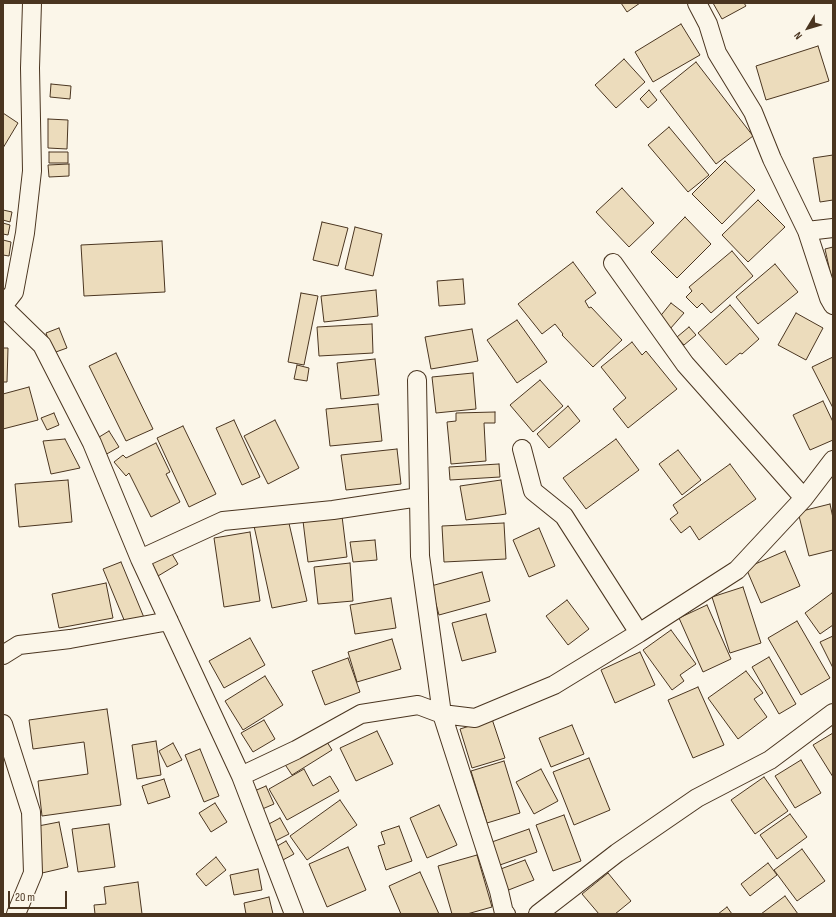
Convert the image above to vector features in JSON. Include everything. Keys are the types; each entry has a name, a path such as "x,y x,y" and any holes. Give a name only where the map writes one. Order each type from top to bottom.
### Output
{"street":[{"path":"32,3 30,68 32,171 25,233 14,292 3,306 42,345 92,443 140,559 241,776 294,914"},
{"path":"697,3 708,24 717,54 753,112 772,159 807,231 829,298 833,305"},
{"path":"807,231 833,228"},
{"path":"613,263 685,364 804,498"},
{"path":"417,380 420,556 442,714 500,891 504,913 506,914"},
{"path":"522,449 533,491 564,516 639,633"},
{"path":"241,776 296,750 361,714 418,705 442,714 475,718 554,685 737,570 804,498 833,460"},
{"path":"140,559 223,521 333,510 419,497"},
{"path":"3,655 19,645 70,639 169,621"},
{"path":"538,914 617,853 697,798 770,760 833,713"},
{"path":"3,724 31,812 33,873 19,912"}],"building":[{"path":"621,3 640,3 627,12"},
{"path":"713,3 744,3 746,6 722,19"},
{"path":"681,24 700,55 653,82 635,52"},
{"path":"818,46 829,81 766,100 756,66"},
{"path":"624,59 645,82 616,108 595,85"},
{"path":"696,62 753,136 716,164 660,91"},
{"path":"51,84 71,86 70,99 50,97"},
{"path":"649,90 657,100 648,108 640,99"},
{"path":"3,113 18,123 3,148"},
{"path":"48,119 68,120 67,149 48,148"},
{"path":"669,127 709,175 688,192 648,145"},
{"path":"49,152 68,152 68,163 49,163"},
{"path":"833,155 833,200 820,202 813,158"},
{"path":"725,161 755,190 722,224 692,194"},
{"path":"69,164 69,176 49,177 48,165"},
{"path":"622,188 654,223 629,247 596,212"},
{"path":"758,200 785,227 748,262 722,235"},
{"path":"3,210 12,212 10,222 3,220"},
{"path":"685,217 711,244 677,278 651,252"},
{"path":"322,222 348,228 338,266 313,260"},
{"path":"3,223 10,225 8,235 3,234"},
{"path":"355,227 382,234 373,276 345,269"},
{"path":"3,240 11,242 9,256 3,255"},
{"path":"162,241 165,292 84,296 81,245"},
{"path":"833,247 833,285 825,249"},
{"path":"732,251 753,276 711,313 702,303 697,308 686,297 692,291 689,287"},
{"path":"573,262 596,293 585,301 589,308 591,307 622,340 593,367 562,335 563,334 555,324 542,334 518,304"},
{"path":"775,264 798,292 758,324 736,297"},
{"path":"463,279 465,304 439,306 437,281"},
{"path":"376,290 378,316 324,322 321,296"},
{"path":"301,293 318,296 304,365 288,362"},
{"path":"671,303 684,313 670,329 658,319"},
{"path":"730,305 759,339 742,354 740,353 726,365 698,333"},
{"path":"796,313 823,328 806,360 778,345"},
{"path":"517,320 547,362 517,383 487,340"},
{"path":"372,324 373,353 319,356 317,327"},
{"path":"689,327 696,335 684,345 677,337"},
{"path":"59,328 67,348 53,353 46,333"},
{"path":"472,329 478,361 431,369 425,337"},
{"path":"632,342 642,355 646,351 677,389 628,428 613,409 626,398 601,367"},
{"path":"3,348 8,348 7,382 3,382"},
{"path":"116,353 153,429 126,441 89,366"},
{"path":"833,357 833,408 812,367"},
{"path":"375,359 379,395 341,399 337,363"},
{"path":"297,365 309,368 307,381 294,379"},
{"path":"473,373 476,409 436,413 432,377"},
{"path":"540,380 563,406 533,432 510,405"},
{"path":"29,387 38,420 3,429 3,394"},
{"path":"823,401 833,422 833,440 810,450 793,415"},
{"path":"378,404 382,441 330,446 326,409"},
{"path":"568,406 580,421 549,448 537,434"},
{"path":"495,412 495,423 484,423 486,461 451,464 447,422 456,421 456,413"},
{"path":"54,413 59,425 47,430 41,418"},
{"path":"234,420 260,477 242,485 216,428"},
{"path":"275,420 299,468 268,484 244,436"},
{"path":"183,426 216,494 189,507 157,438"},
{"path":"109,431 119,447 105,455 96,439"},
{"path":"65,439 80,468 51,474 43,441"},
{"path":"616,439 639,470 586,509 563,478"},
{"path":"156,443 170,472 166,474 180,502 151,517 129,473 126,476 114,462 123,455 126,458"},
{"path":"397,449 401,484 346,490 341,455"},
{"path":"678,450 701,480 682,495 659,464"},
{"path":"499,464 500,477 450,480 449,467"},
{"path":"730,464 756,499 699,540 690,526 681,533 670,519 678,513 673,505"},
{"path":"68,480 72,522 19,527 15,484"},
{"path":"501,480 506,514 466,520 460,486"},
{"path":"830,504 833,518 833,550 809,556 798,512"},
{"path":"342,516 347,557 308,562 303,521"},
{"path":"288,519 307,601 272,608 254,526"},
{"path":"504,523 506,559 444,562 442,526"},
{"path":"539,528 555,566 529,577 513,540"},
{"path":"250,532 260,601 224,607 214,538"},
{"path":"375,540 377,560 353,562 350,542"},
{"path":"169,549 178,564 158,576 149,562"},
{"path":"785,551 800,586 761,603 746,568"},
{"path":"121,562 145,620 127,627 103,569"},
{"path":"350,563 353,601 318,604 314,567"},
{"path":"482,572 490,601 439,615 431,586"},
{"path":"106,583 113,618 59,628 52,594"},
{"path":"743,587 761,643 730,653 712,597"},
{"path":"832,593 833,625 820,634 805,613"},
{"path":"391,598 396,628 355,634 350,605"},
{"path":"567,600 589,629 568,645 546,616"},
{"path":"707,605 731,659 703,672 679,618"},
{"path":"486,614 496,652 462,661 452,623"},
{"path":"797,621 830,678 801,695 768,638"},
{"path":"671,630 696,664 680,675 684,681 672,690 643,650"},
{"path":"833,636 833,668 820,642"},
{"path":"250,638 265,665 224,688 209,661"},
{"path":"392,639 401,669 357,682 348,652"},
{"path":"640,652 655,685 615,703 601,670"},
{"path":"769,657 796,704 779,714 752,667"},
{"path":"348,658 360,692 325,705 312,671"},
{"path":"746,671 763,693 754,699 767,717 738,739 708,698"},
{"path":"265,676 283,705 243,730 225,701"},
{"path":"698,687 724,745 693,758 668,700"},
{"path":"107,709 121,805 42,816 38,781 88,774 84,742 33,749 29,720"},
{"path":"492,719 505,758 472,768 460,729"},
{"path":"264,720 275,739 253,752 241,733"},
{"path":"572,725 584,754 551,767 539,738"},
{"path":"377,731 393,764 356,781 340,748"},
{"path":"833,733 833,777 813,745"},
{"path":"324,737 332,750 292,775 284,763"},
{"path":"156,741 161,775 137,779 132,745"},
{"path":"173,743 182,760 167,767 159,751"},
{"path":"200,749 219,796 204,802 185,755"},
{"path":"589,758 610,810 574,825 553,772"},
{"path":"801,760 821,793 795,808 775,776"},
{"path":"504,761 520,813 487,823 471,771"},
{"path":"304,769 313,786 330,776 339,791 287,820 269,789"},
{"path":"541,769 558,801 534,814 516,782"},
{"path":"764,777 788,811 755,834 731,800"},
{"path":"164,779 170,797 148,804 142,786"},
{"path":"266,786 274,804 260,810 252,792"},
{"path":"340,800 357,825 307,860 290,836"},
{"path":"215,803 227,822 211,832 199,813"},
{"path":"439,805 457,845 427,858 410,818"},
{"path":"790,814 807,837 777,859 760,835"},
{"path":"564,815 581,861 553,871 536,825"},
{"path":"280,818 289,834 275,841 267,825"},
{"path":"59,822 68,867 42,873 33,827"},
{"path":"109,824 115,867 78,872 72,829"},
{"path":"399,826 412,861 386,870 378,846 385,844 381,832"},
{"path":"529,829 537,852 497,866 489,843"},
{"path":"286,841 294,854 281,861 274,848"},
{"path":"348,847 366,890 327,907 309,864"},
{"path":"802,849 825,881 797,901 774,870"},
{"path":"477,855 492,907 467,914 452,914 438,866"},
{"path":"216,857 226,870 206,886 196,874"},
{"path":"525,860 534,880 506,891 498,870"},
{"path":"768,863 777,875 750,896 741,884"},
{"path":"258,869 262,890 234,895 230,875"},
{"path":"420,872 439,914 401,914 389,886"},
{"path":"608,873 631,901 615,914 599,914 582,894"},
{"path":"138,882 142,914 95,914 94,905 106,904 104,887"},
{"path":"785,896 798,914 761,914"},
{"path":"269,897 273,914 246,914 244,903"},
{"path":"727,907 732,914 718,914"}]}
